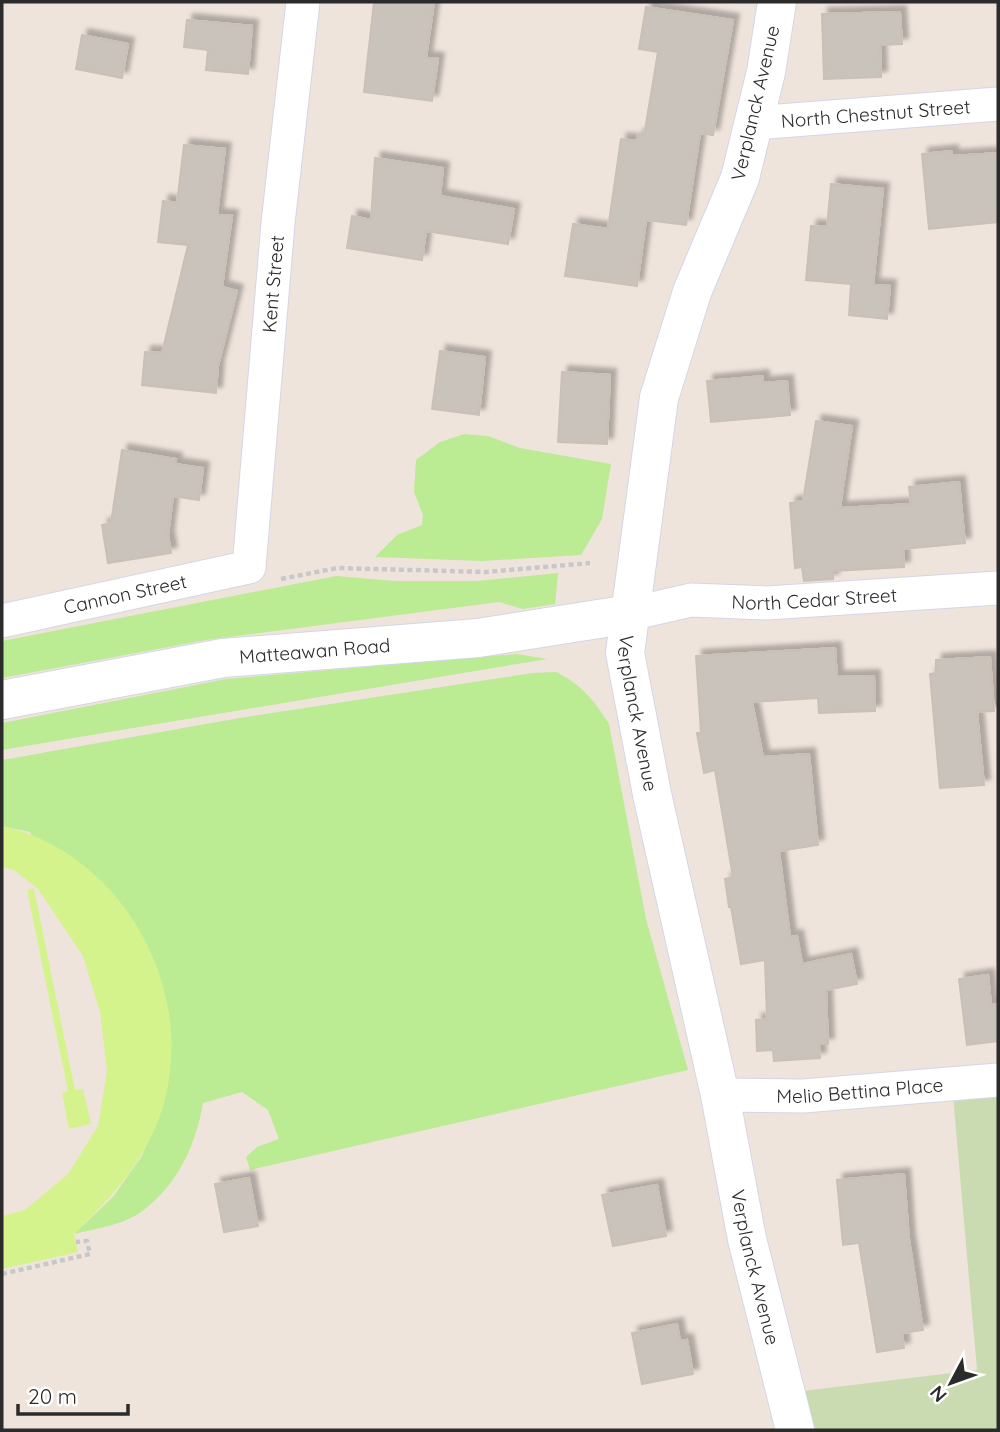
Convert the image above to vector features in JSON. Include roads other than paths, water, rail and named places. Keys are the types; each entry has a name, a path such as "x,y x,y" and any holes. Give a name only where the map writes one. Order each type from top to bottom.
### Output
{"street":[{"name":"Kent Street","path":"259,574 278,223 303,2"},
{"name":"Verplanck Avenue","path":"777,2 754,123 740,178 692,292 659,398 625,653 652,794 720,1095 747,1239 795,1430"},
{"name":"North Chestnut Street","path":"754,123 998,104"},
{"name":"Cannon Street","path":"2,621 259,574"},
{"name":"North Cedar Street","path":"629,614 691,600 767,603 998,588"},
{"name":"Matteawan Road","path":"2,700 223,658 478,638 629,614"},
{"name":"Melio Bettina Place","path":"720,1095 803,1096 998,1080"}]}
